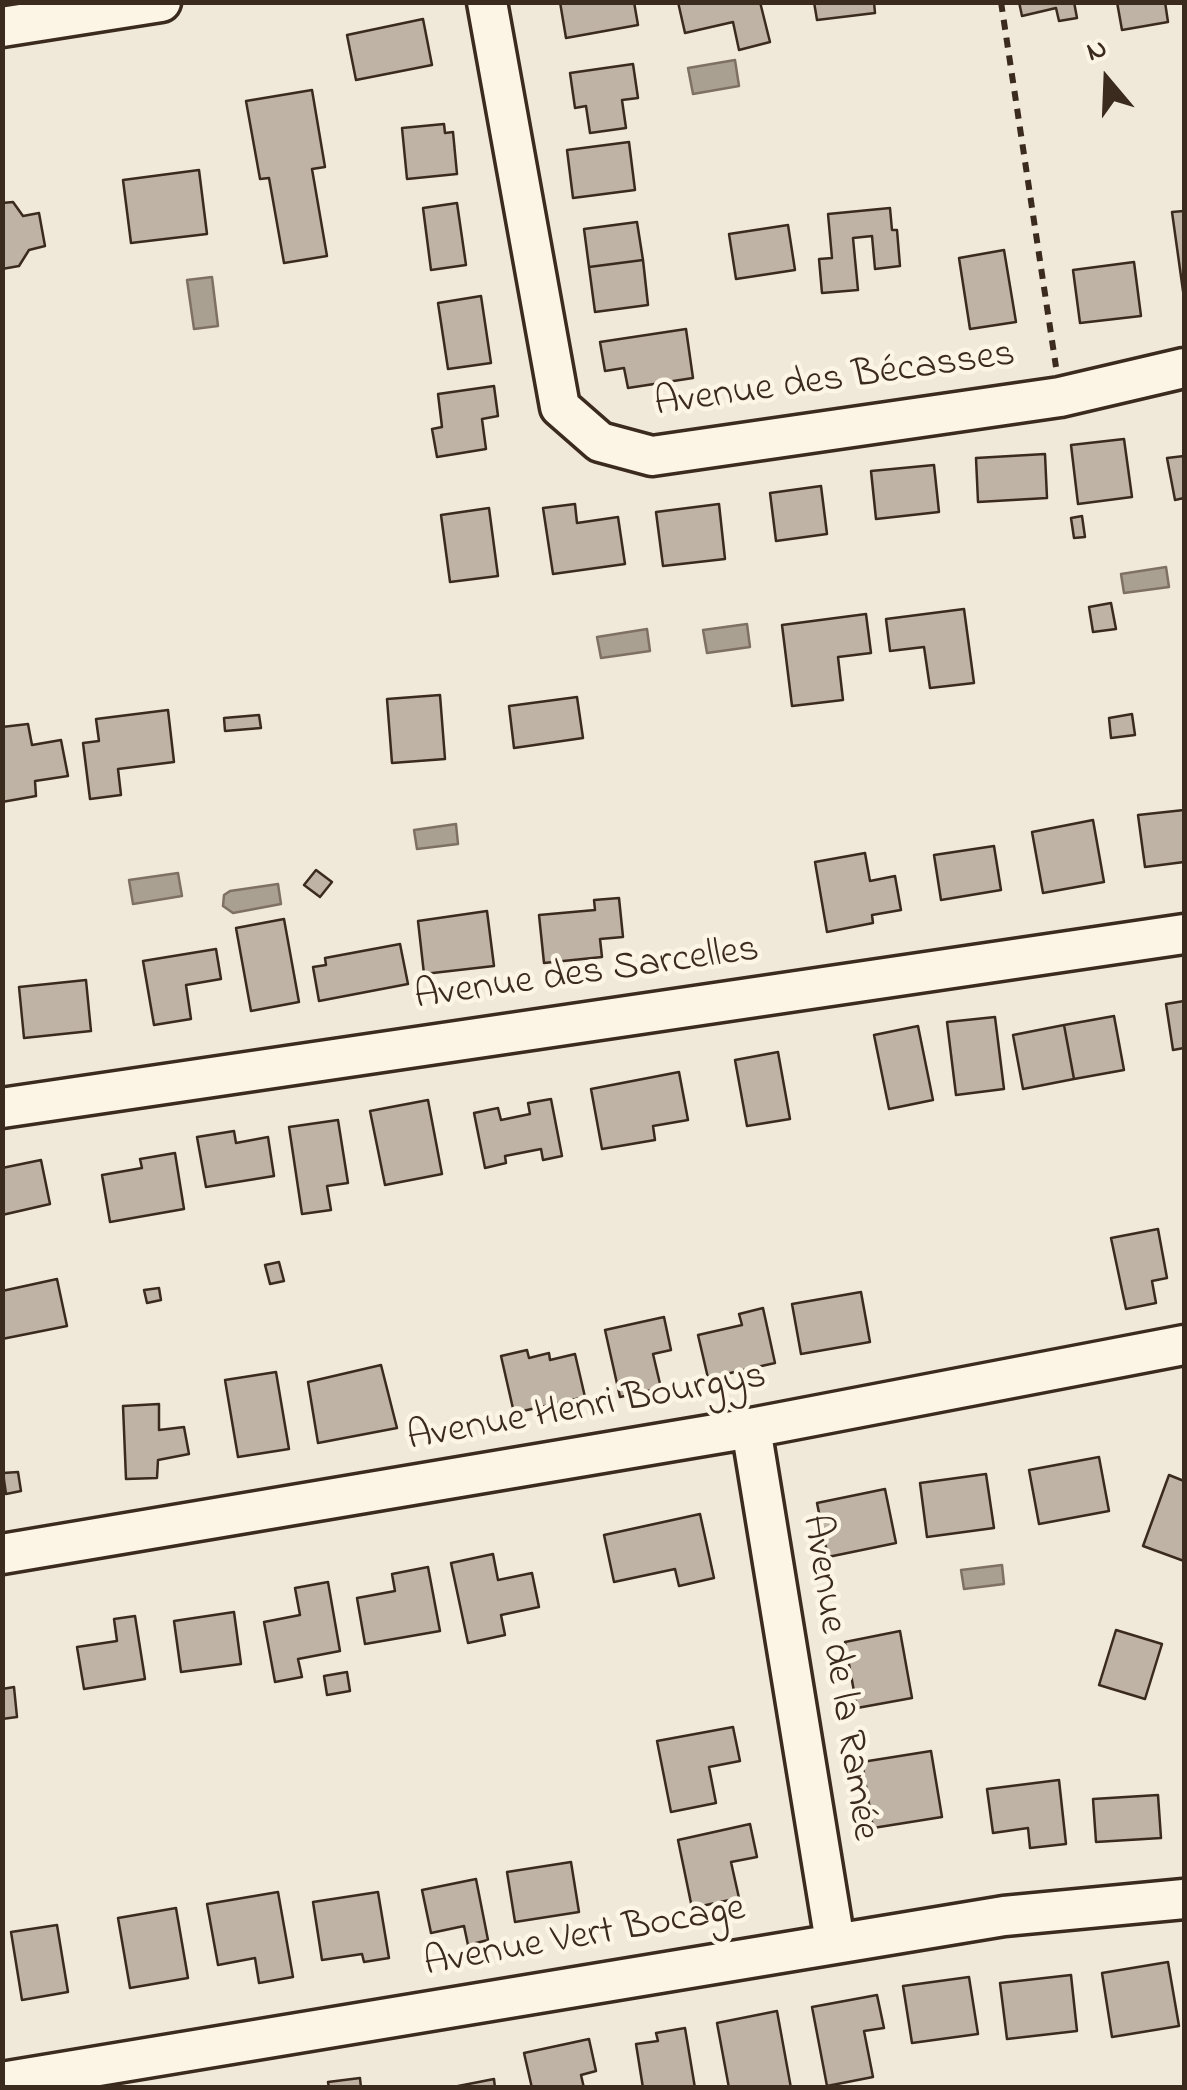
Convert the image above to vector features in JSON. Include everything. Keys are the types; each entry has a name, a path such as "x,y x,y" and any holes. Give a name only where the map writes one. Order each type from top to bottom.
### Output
{"street":[{"path":"2,27 161,2"},
{"name":"Avenue des Bécasses","path":"487,2 560,407 600,442 652,456 1060,397 1184,368"},
{"name":"Avenue des Sarcelles","path":"2,1108 1184,934"},
{"name":"Avenue Henri Bourgys","path":"2,1554 751,1428 1184,1346"},
{"name":"Avenue de la Ramée","path":"751,1428 835,1942"},
{"name":"Avenue Vert Bocage","path":"2,2082 835,1942 1004,1916 1184,1899"}],"path":[{"path":"1001,2 1060,397"}],"shaded area":[{"path":"735,60 739,86 693,94 688,68"},
{"path":"212,277 218,326 194,329 187,280"},
{"path":"1166,567 1169,587 1124,593 1121,574"},
{"path":"747,624 750,647 707,653 703,630"},
{"path":"647,629 650,651 601,658 597,637"},
{"path":"456,824 458,844 417,849 414,830"},
{"path":"178,873 182,896 133,904 129,880"},
{"path":"278,884 281,904 233,913 223,906 224,895 230,891"},
{"path":"1002,1565 1004,1584 964,1589 961,1570"}],"building":[{"path":"560,2 634,2 638,25 566,38"},
{"path":"678,2 760,2 770,42 739,50 733,22 685,33"},
{"path":"814,2 874,2 875,13 817,20"},
{"path":"1019,2 1074,2 1077,18 1059,21 1056,8 1022,16"},
{"path":"1117,2 1165,2 1168,22 1122,30"},
{"path":"423,19 432,65 356,80 347,35"},
{"path":"633,64 638,98 622,100 626,128 590,133 586,106 575,108 570,73"},
{"path":"312,90 325,167 312,169 327,256 284,263 269,178 260,179 246,101"},
{"path":"444,124 445,133 453,132 457,174 407,179 402,128"},
{"path":"629,142 635,190 573,198 567,150"},
{"path":"199,170 207,234 131,243 123,180"},
{"path":"13,202 23,216 39,213 45,246 29,250 19,266 2,269 2,203"},
{"path":"457,203 466,265 431,270 423,208"},
{"path":"890,208 892,230 897,230 900,266 875,269 872,236 853,238 858,290 822,293 819,259 832,258 828,214"},
{"path":"1184,211 1184,298 1172,212"},
{"path":"637,222 643,260 589,267 584,229"},
{"path":"788,225 795,270 736,279 729,234"},
{"path":"1004,250 1016,322 970,329 959,258"},
{"path":"643,260 648,305 595,312 589,267"},
{"path":"1134,262 1141,316 1080,323 1073,270"},
{"path":"481,296 491,363 448,369 438,303"},
{"path":"686,329 693,378 628,388 624,368 605,371 600,342"},
{"path":"494,386 498,416 482,419 486,449 437,457 432,429 442,427 438,394"},
{"path":"1124,439 1132,497 1078,504 1071,445"},
{"path":"1045,454 1047,498 978,502 976,458"},
{"path":"1184,456 1184,498 1175,500 1167,458"},
{"path":"934,465 939,512 876,519 871,471"},
{"path":"821,486 827,534 776,541 770,493"},
{"path":"575,504 577,523 618,517 625,564 553,574 543,508"},
{"path":"719,504 725,559 663,566 656,512"},
{"path":"489,508 498,576 450,582 441,515"},
{"path":"1082,516 1085,537 1074,538 1071,518"},
{"path":"1111,603 1116,629 1093,632 1089,607"},
{"path":"964,609 974,683 930,688 924,647 890,651 886,619"},
{"path":"866,614 871,653 838,657 843,700 792,706 782,625"},
{"path":"440,695 445,759 392,763 387,699"},
{"path":"577,697 583,738 514,748 509,706"},
{"path":"168,710 174,762 118,769 121,795 90,799 83,743 99,741 96,719"},
{"path":"1132,714 1135,735 1111,738 1109,718"},
{"path":"259,715 261,728 225,731 224,718"},
{"path":"28,724 32,745 61,740 68,776 35,781 36,796 2,802 2,727"},
{"path":"1184,810 1184,862 1145,867 1138,815"},
{"path":"1093,820 1104,882 1043,893 1032,832"},
{"path":"994,846 1001,890 941,900 934,855"},
{"path":"865,853 870,881 895,876 901,910 872,915 873,923 827,932 815,862"},
{"path":"316,870 332,882 320,897 304,885"},
{"path":"619,898 623,937 600,939 602,957 544,963 539,915 595,910 594,900"},
{"path":"487,911 494,966 424,974 418,921"},
{"path":"284,919 299,1002 251,1011 236,928"},
{"path":"400,944 408,984 319,1001 313,967 326,965 325,958"},
{"path":"216,949 221,979 186,985 191,1019 154,1025 143,961"},
{"path":"86,980 91,1031 24,1038 19,987"},
{"path":"1184,1001 1184,1048 1173,1050 1166,1004"},
{"path":"1114,1016 1124,1070 1074,1079 1064,1025"},
{"path":"995,1017 1004,1089 956,1095 947,1022"},
{"path":"1064,1025 1074,1079 1023,1089 1013,1035"},
{"path":"918,1026 933,1100 889,1109 874,1035"},
{"path":"778,1052 790,1119 747,1126 735,1060"},
{"path":"679,1072 688,1120 653,1126 655,1140 602,1149 591,1089"},
{"path":"551,1099 562,1156 543,1160 541,1149 505,1156 506,1163 485,1168 474,1113 498,1108 501,1120 530,1114 528,1103"},
{"path":"428,1100 442,1174 385,1185 370,1111"},
{"path":"338,1120 348,1183 327,1186 331,1210 302,1214 289,1127"},
{"path":"234,1131 236,1143 268,1137 274,1176 206,1187 197,1137"},
{"path":"175,1153 184,1209 110,1222 102,1175 142,1168 140,1159"},
{"path":"41,1160 50,1204 2,1215 2,1168"},
{"path":"1158,1229 1167,1278 1152,1281 1156,1303 1126,1309 1111,1238"},
{"path":"279,1262 284,1281 270,1284 265,1265"},
{"path":"57,1279 67,1326 2,1339 2,1291"},
{"path":"159,1288 161,1300 147,1303 144,1290"},
{"path":"861,1292 870,1342 801,1354 792,1304"},
{"path":"763,1308 775,1363 708,1378 698,1335 742,1325 739,1314"},
{"path":"664,1317 671,1350 653,1354 661,1388 620,1397 605,1330"},
{"path":"527,1350 529,1358 549,1353 550,1360 575,1354 585,1397 514,1413 501,1356"},
{"path":"381,1365 397,1428 318,1443 308,1382"},
{"path":"276,1372 289,1449 238,1457 225,1380"},
{"path":"159,1404 159,1430 184,1427 189,1454 158,1460 157,1478 126,1479 123,1406"},
{"path":"1099,1457 1109,1511 1039,1524 1029,1470"},
{"path":"18,1472 21,1491 6,1494 3,1473"},
{"path":"986,1474 994,1528 927,1537 920,1483"},
{"path":"1169,1475 1184,1481 1184,1561 1143,1546"},
{"path":"885,1489 896,1543 828,1557 817,1503"},
{"path":"700,1514 714,1578 679,1586 675,1569 614,1582 604,1535"},
{"path":"493,1554 498,1580 532,1573 539,1607 501,1615 505,1635 468,1643 451,1563"},
{"path":"428,1567 440,1631 365,1644 357,1598 395,1591 392,1574"},
{"path":"328,1582 340,1651 298,1659 302,1677 275,1682 264,1622 300,1615 295,1588"},
{"path":"234,1612 241,1664 181,1672 174,1621"},
{"path":"135,1616 145,1679 84,1689 77,1647 117,1641 114,1619"},
{"path":"1116,1630 1162,1644 1145,1699 1099,1685"},
{"path":"900,1631 912,1698 857,1708 845,1642"},
{"path":"347,1672 350,1691 327,1695 324,1676"},
{"path":"14,1687 17,1717 2,1719 2,1689"},
{"path":"733,1727 740,1761 709,1767 716,1803 671,1812 657,1741"},
{"path":"931,1751 942,1817 873,1828 862,1762"},
{"path":"1059,1780 1066,1844 1030,1848 1028,1828 993,1833 987,1789"},
{"path":"1158,1795 1161,1838 1096,1842 1093,1799"},
{"path":"750,1824 757,1857 731,1862 739,1898 692,1908 678,1840"},
{"path":"571,1862 579,1912 515,1922 507,1872"},
{"path":"476,1879 488,1940 468,1945 464,1926 431,1933 422,1890"},
{"path":"278,1892 293,1977 259,1983 255,1958 218,1965 207,1904"},
{"path":"378,1892 389,1958 364,1962 362,1954 322,1960 313,1902"},
{"path":"176,1908 188,1978 130,1988 118,1918"},
{"path":"57,1925 68,1992 22,2000 11,1932"},
{"path":"1168,1962 1179,2026 1112,2037 1102,1973"},
{"path":"1071,1975 1077,2031 1007,2039 1000,1983"},
{"path":"969,1977 978,2034 912,2043 903,1986"},
{"path":"877,1995 884,2028 864,2031 873,2077 827,2086 812,2007"},
{"path":"777,2011 791,2088 729,2088 717,2023"},
{"path":"685,2028 695,2088 643,2088 636,2044 658,2041 656,2033"},
{"path":"589,2039 596,2071 581,2075 584,2088 532,2088 524,2053"},
{"path":"360,2078 361,2088 329,2088 328,2082"},
{"path":"494,2079 495,2088 448,2088"}]}
